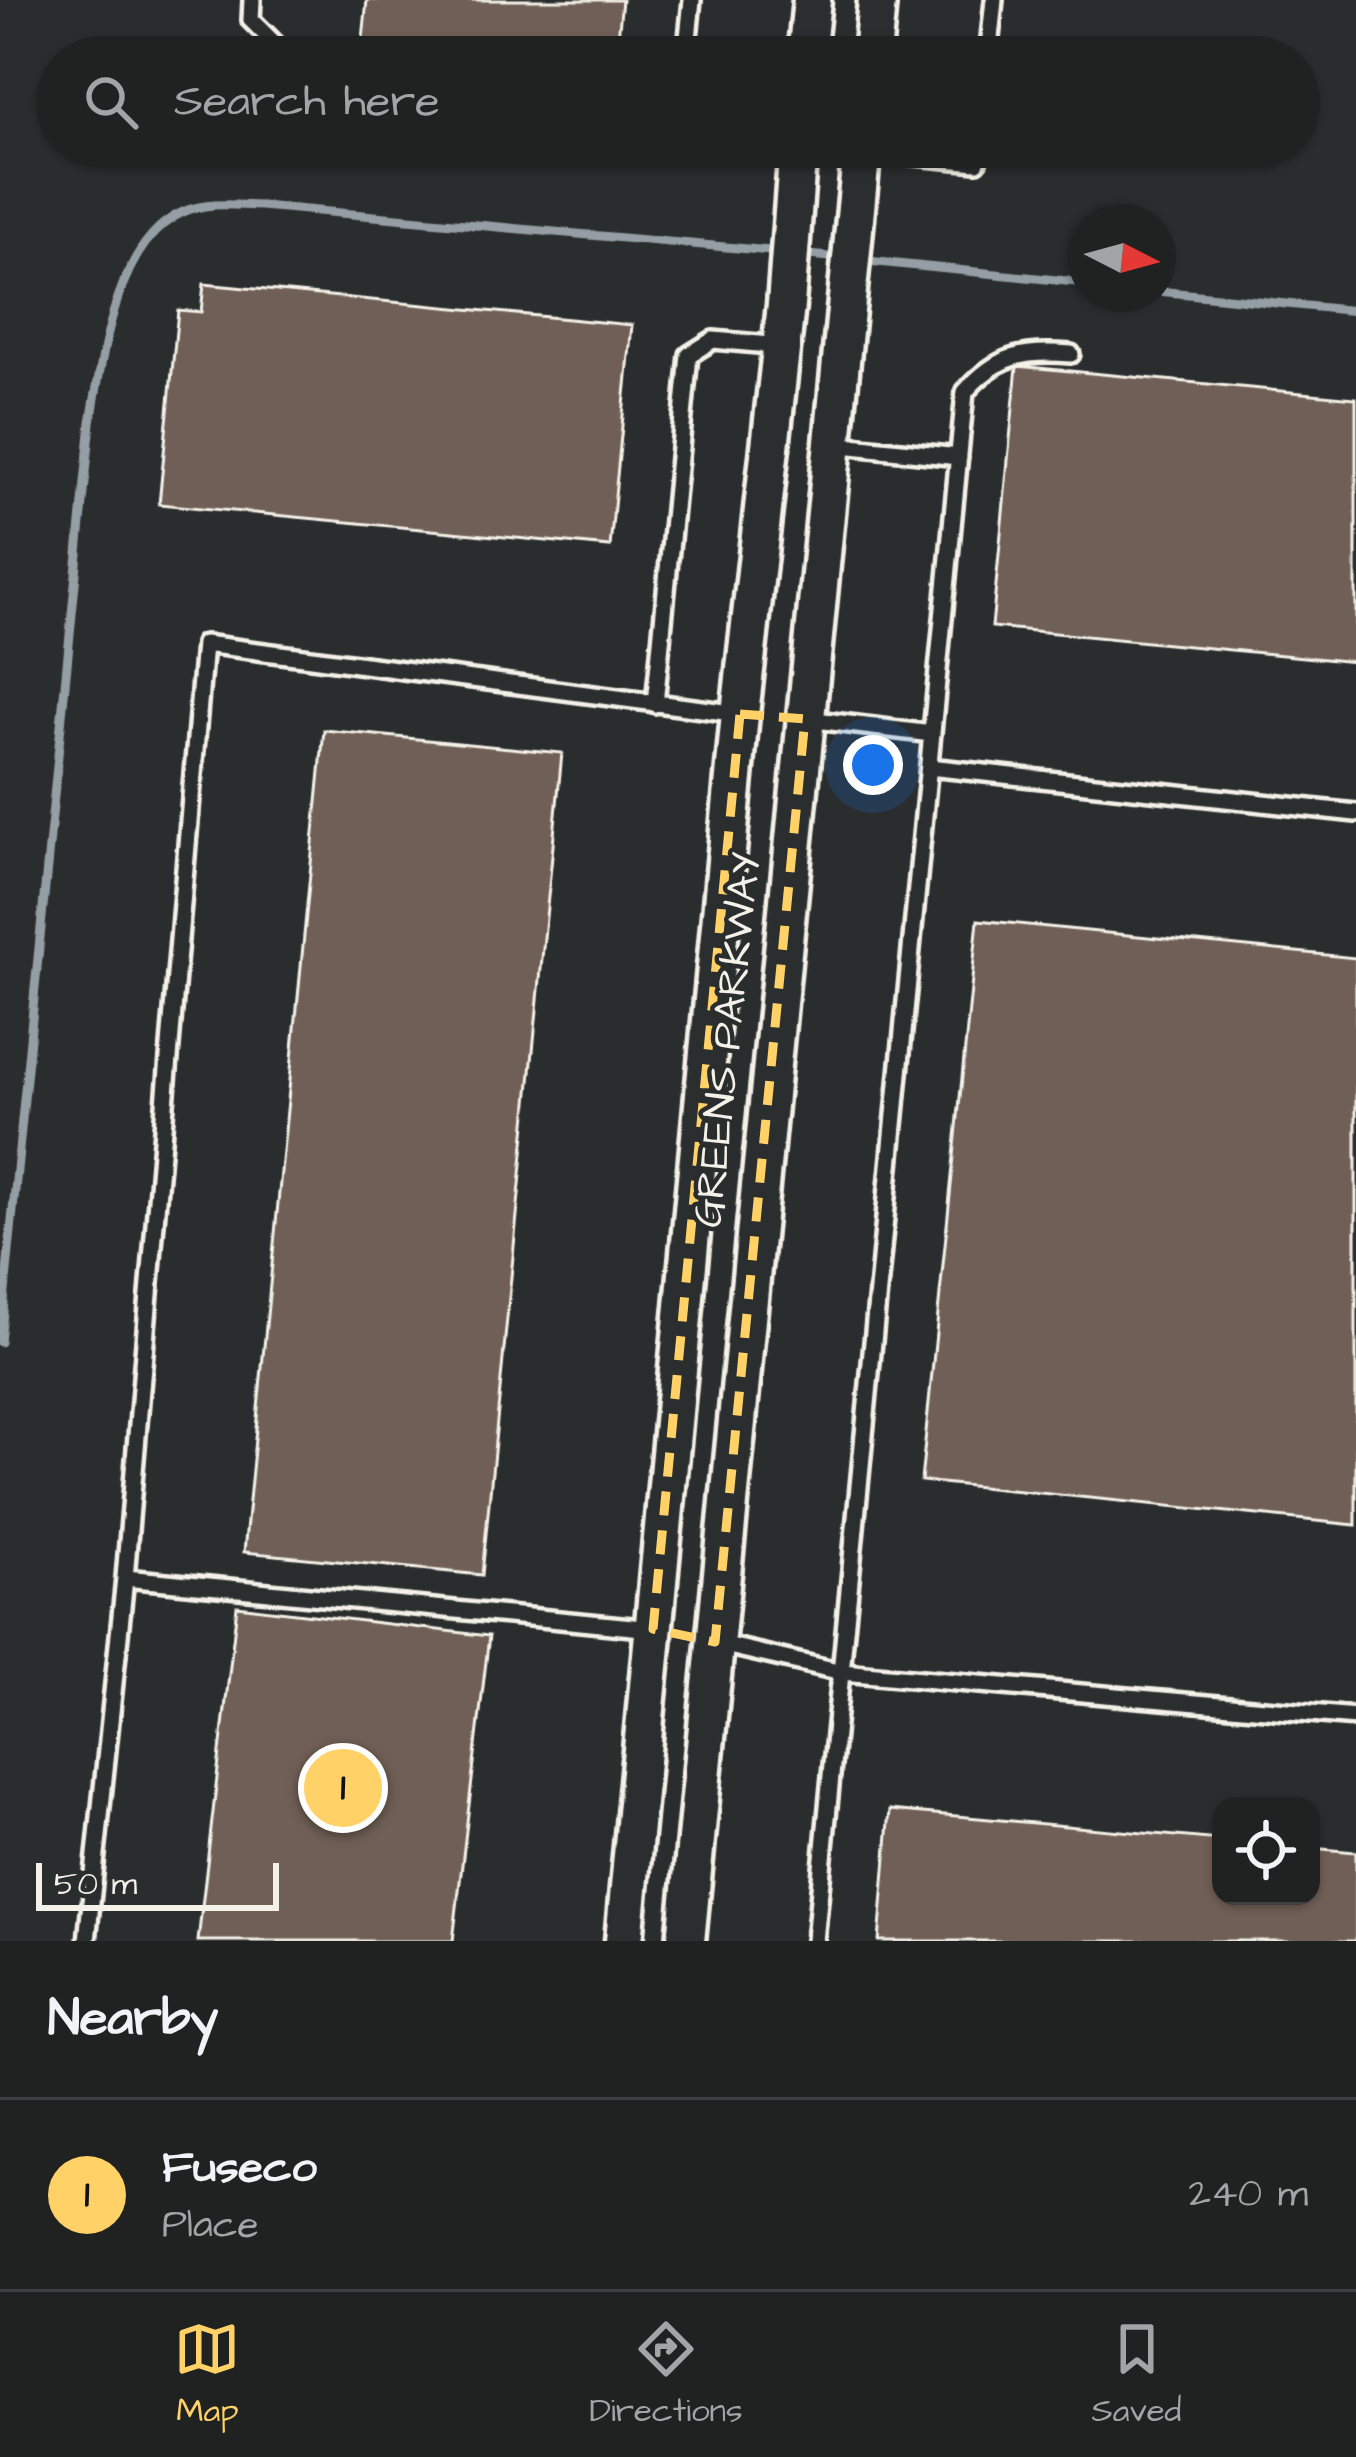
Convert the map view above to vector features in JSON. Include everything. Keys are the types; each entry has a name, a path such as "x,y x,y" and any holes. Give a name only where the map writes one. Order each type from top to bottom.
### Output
{"street":[{"path":"808,36 812,0"},
{"path":"874,36 878,0"},
{"name":"GREENS PARKWAY","path":"624,1941 796,168"},
{"name":"GREENS PARKWAY","path":"686,1941 860,168"},
{"path":"740,714 805,719"},
{"path":"653,1629 715,1642"}],"lane":[{"path":"252,0 250,20 266,36"},
{"path":"688,36 692,0"},
{"path":"990,36 994,0"},
{"path":"655,704 689,355 713,340 781,346"},
{"path":"815,1941 965,392 986,367 1034,351 1071,354"},
{"path":"832,444 958,457"},
{"path":"87,1941 125,1579 204,644 740,714"},
{"path":"805,719 932,734"},
{"path":"929,767 1356,813"},
{"path":"125,1579 653,1629"},
{"path":"715,1642 842,1672 1356,1717"}],"highlighted area":[{"path":"740,714 805,719 715,1642 653,1629"}],"building":[{"path":"367,0 622,0 618,36 363,36"},
{"path":"204,284 632,325 610,547 159,504 178,310 201,312"},
{"path":"1017,366 1356,398 1356,662 992,627"},
{"path":"324,730 562,753 482,1575 244,1552"},
{"path":"978,920 1356,958 1356,1525 921,1481"},
{"path":"237,1606 489,1636 453,1941 198,1941"},
{"path":"890,1810 1212,1839 1212,1905 1320,1905 1320,1849 1356,1852 1356,1941 879,1941"}],"waterway":[{"path":"0,1342 91,422 120,293 152,235 176,216 205,206 233,205 782,252"},
{"path":"798,254 841,258"},
{"path":"858,260 1068,281"},
{"path":"1176,293 1356,311"}],"place":[{"name":"Fuseco","path":"343,1788"}]}
